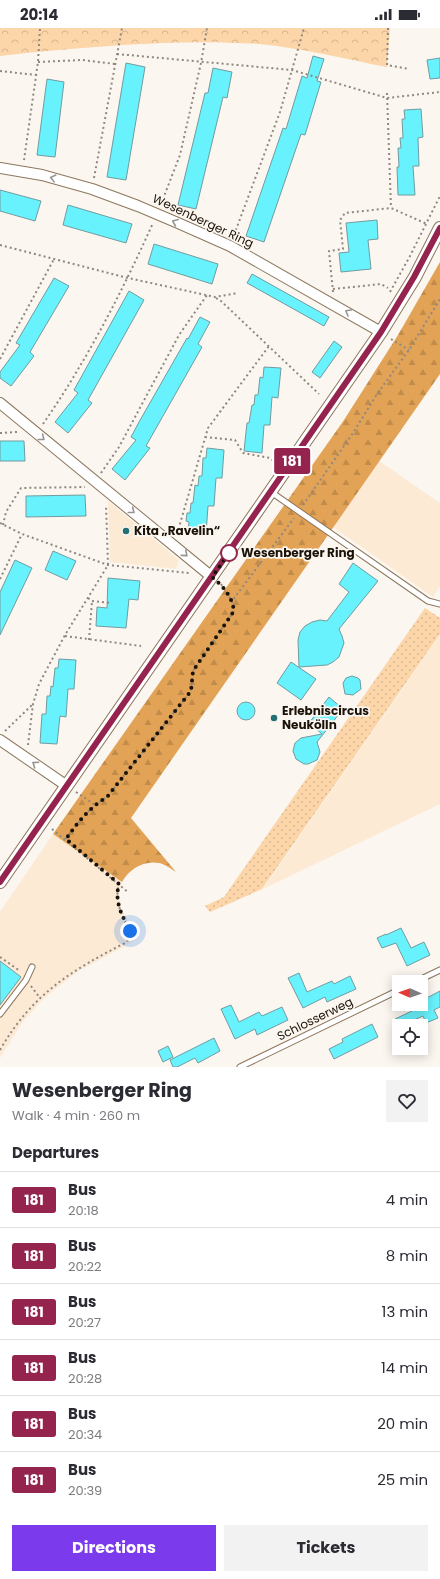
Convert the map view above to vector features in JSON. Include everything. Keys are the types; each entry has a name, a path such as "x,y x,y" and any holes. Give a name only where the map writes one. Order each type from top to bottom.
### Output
{"street":[{"name":"Wesenberger Ring","path":"0,168 22,171 92,189 157,214 230,246 381,332"},
{"path":"0,882 68,786 381,332 414,277 440,229"},
{"path":"0,403 212,577"},
{"path":"0,740 68,786"}],"lane":[{"path":"271,492 428,601 440,604"},
{"path":"0,1014 27,978 32,967"},
{"path":"428,976 440,970"},
{"name":"Schlosserweg","path":"240,1067 392,993"}],"path":[{"path":"22,171 38,62 40,28"},
{"path":"92,189 122,28"},
{"path":"37,434 65,393 128,278 157,214 180,155 201,61 206,28"},
{"path":"230,246 280,112 304,28"},
{"path":"388,28 387,65 409,69"},
{"path":"117,54 292,70 387,98 440,92"},
{"path":"38,62 82,60 115,64"},
{"path":"0,71 36,75"},
{"path":"387,93 391,208"},
{"path":"387,298 427,224 440,196"},
{"path":"334,305 329,251 343,248 340,220 345,213 391,208 440,229"},
{"path":"0,245 128,278 215,297 319,394"},
{"path":"0,359 54,258"},
{"path":"333,289 381,284 388,288"},
{"path":"215,297 238,293"},
{"path":"3,525 6,512 21,488 88,487 95,481 119,447 179,335 207,295"},
{"path":"232,601 299,511 353,433 377,394 409,350 440,299"},
{"path":"381,332 409,350"},
{"path":"174,545 208,428 269,346"},
{"path":"0,432 21,432 26,425"},
{"path":"205,437 235,440 243,453 270,458 272,460"},
{"path":"26,758 33,704 39,684 65,636 108,565 106,500 111,494"},
{"path":"0,523 22,534 108,565 192,573"},
{"path":"0,579 22,534"},
{"path":"66,839 86,813 107,797 191,691 193,671 234,611 232,601 222,585 212,577"},
{"path":"88,598 92,601 112,603"},
{"path":"89,640 92,601"},
{"path":"65,636 141,646"},
{"path":"0,736 33,704"},
{"path":"68,786 95,805"},
{"path":"54,830 129,893"},
{"path":"0,1050 12,1031 40,998 76,969 127,942 130,931 118,906 117,892 119,884"},
{"path":"0,957 27,978 40,998"}],"shaded area":[{"path":"379,461 440,503 440,586 433,597 333,527"},
{"name":"Kita „Ravelin“","path":"108,501 179,560 176,569 110,562"},
{"path":"440,635 440,804 263,889"},
{"path":"53,834 122,882 119,892 121,908 138,939 77,972 41,1001 22,1023 0,1058 0,912"}],"green space":[{"path":"0,28 390,28 387,67 291,48 225,42 123,45 0,56"},
{"path":"440,262 440,374 131,818 176,872 166,865 153,862 143,864 133,869 122,882 53,834 344,420 398,335"},
{"path":"425,608 440,618 440,634 262,889 210,912 205,906 224,897"}],"building":[{"path":"313,56 324,59 317,81 321,82 305,135 301,134 264,242 246,236 283,128 286,129 302,76 307,78"},
{"path":"440,58 440,78 430,79 427,60"},
{"path":"126,63 145,67 126,180 107,177"},
{"path":"213,68 232,72 227,98 223,97 196,209 178,205 205,93 208,93"},
{"path":"47,79 64,82 55,157 37,155"},
{"path":"421,109 423,137 418,138 419,166 413,166 415,195 398,195 398,148 401,148 400,138 403,138 402,119 405,119 404,110"},
{"path":"0,190 41,201 35,221 0,211"},
{"path":"68,205 132,224 126,243 63,225"},
{"path":"377,220 378,239 368,240 371,269 341,272 339,253 349,252 346,223"},
{"path":"154,244 218,264 212,284 148,264"},
{"path":"252,274 329,317 324,326 247,283"},
{"path":"54,278 69,286 30,352 34,356 11,386 0,378 0,372 20,345 16,343"},
{"path":"129,291 144,300 88,400 92,403 68,433 55,422 78,393 74,390"},
{"path":"200,317 210,322 198,344 202,347 146,446 150,448 125,480 112,469 136,440 131,437"},
{"path":"334,341 342,347 320,378 312,372"},
{"path":"264,367 281,368 278,398 272,397 270,425 264,425 262,453 244,451 247,423 249,423 255,395 258,395 260,377 263,378"},
{"path":"0,441 24,441 25,461 0,461"},
{"path":"207,448 224,450 222,478 216,478 214,506 208,506 206,534 188,532 189,522 186,521 187,513 190,513 191,503 193,503 195,485 198,486 199,476 202,476 203,458 206,458"},
{"path":"85,495 86,516 26,517 26,496"},
{"path":"53,551 76,561 67,580 45,570"},
{"path":"15,560 32,568 0,635 0,592"},
{"path":"353,563 378,581 339,629 344,643 339,657 327,665 299,667 298,640 300,632 305,626 312,622 320,620 327,621 349,592 339,584"},
{"path":"108,578 140,581 138,600 129,599 126,628 96,626 97,607 107,608"},
{"path":"59,659 76,660 74,689 68,689 66,717 60,716 57,744 40,743 42,714 46,714 47,696 50,696 51,686 53,687 55,668 58,668"},
{"path":"291,662 316,679 301,700 277,683"},
{"path":"352,676 360,680 361,689 353,695 345,694 343,683 346,678"},
{"path":"329,697 343,709 317,742 320,752 317,760 304,764 296,759 293,751 295,743 301,738 322,734 309,723"},
{"path":"242,702 250,702 255,707 253,718 250,720 242,720 237,715 237,707"},
{"path":"401,928 411,948 424,942 430,955 407,966 396,943 382,948 377,938"},
{"path":"0,961 21,977 0,1005"},
{"path":"299,973 307,992 332,981 334,984 350,976 356,989 327,1002 325,997 303,1008 288,978"},
{"path":"440,991 440,1007 434,1010 438,1018 428,1022 428,1019 424,1019 423,1016 416,1019 395,1019 412,1011 428,1011 428,997"},
{"path":"231,1005 239,1022 259,1012 262,1016 282,1007 288,1020 257,1035 255,1029 235,1039 221,1009"},
{"path":"372,1024 378,1037 334,1059 329,1049 343,1042 342,1039"},
{"path":"214,1038 220,1051 198,1063 195,1058 177,1067 173,1067 170,1060"},
{"path":"168,1046 173,1057 163,1062 158,1051"}],"bus line":[{"name":"181","path":"0,882 381,332 399,304 440,228"}],"place":[{"name":"Kita „Ravelin“","path":"126,531"},
{"name":"Wesenberger Ring","path":"229,553"},
{"name":"Erlebniscircus Neukölln","path":"274,718"}],"route":[{"path":"130,931 118,906 117,892 119,884 66,839 86,813 107,797 191,691 193,671 234,611 232,601 222,585 212,577 229,553"}]}
